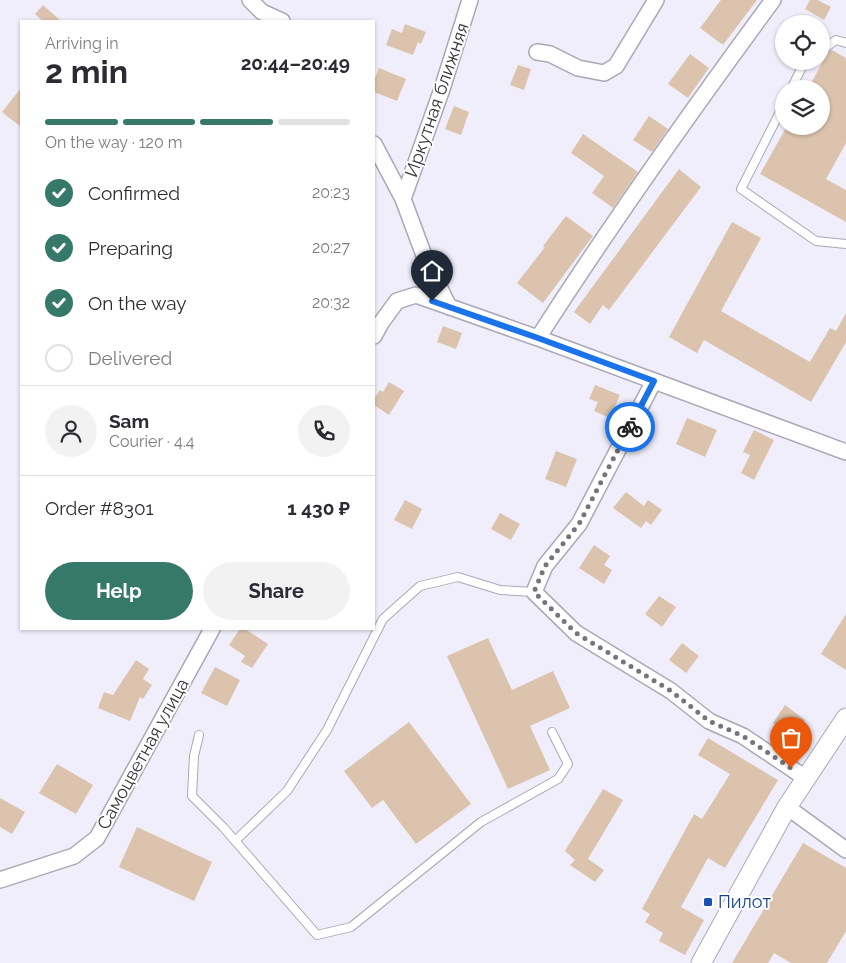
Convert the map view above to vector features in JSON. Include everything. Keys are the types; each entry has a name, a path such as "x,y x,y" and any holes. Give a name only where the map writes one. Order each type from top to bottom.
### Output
{"street":[{"path":"250,0 257,17 276,20"},
{"name":"Иркутная ближняя","path":"403,199 442,89 470,0"},
{"path":"537,52 550,54 578,68 604,73 616,66 656,0"},
{"path":"538,338 590,258 720,71 773,0"},
{"path":"375,146 403,199 425,258 448,307"},
{"path":"375,334 397,301 416,295 846,452"},
{"path":"654,381 579,524 545,566 534,592 576,633 671,691 709,721 743,736 807,779"},
{"name":"Самоцветная улица","path":"0,880 74,856 97,838 211,630"},
{"path":"702,963 787,807 846,718"},
{"path":"787,807 846,850"}],"lane":[{"path":"830,44 836,40 846,43"},
{"path":"775,122 741,189 816,241 846,244"},
{"path":"235,841 287,791 327,730 383,619 420,586 458,577 500,590 534,592"},
{"path":"198,735 194,756 192,796 235,841 317,935 351,927 481,822 558,779 568,764 552,732"}],"building":[{"path":"721,0 757,0 723,45 700,28"},
{"path":"810,0 818,0 831,7 827,15 815,15 805,9"},
{"path":"43,5 60,20 42,20 35,14"},
{"path":"405,24 426,32 421,44 418,42 413,55 386,45 392,29 402,33"},
{"path":"832,50 846,58 846,143 826,179 846,190 846,222 760,174 782,135 830,135 830,80 813,80 818,70 830,70 830,51"},
{"path":"690,54 709,68 688,98 668,84"},
{"path":"518,65 531,69 524,90 510,85"},
{"path":"379,68 406,79 397,101 375,92 375,78"},
{"path":"20,89 20,126 2,112"},
{"path":"454,106 469,112 461,135 445,129"},
{"path":"649,116 668,129 652,152 633,140"},
{"path":"583,134 638,172 613,208 592,193 604,176 571,153"},
{"path":"679,169 701,187 609,310 603,305 590,324 574,312"},
{"path":"566,216 593,236 543,303 517,283"},
{"path":"732,222 761,238 721,311 810,362 830,328 836,331 846,313 846,342 811,402 704,340 697,353 669,337"},
{"path":"443,326 462,333 456,349 437,342"},
{"path":"389,382 404,391 389,415 375,406 375,398 380,390 383,392"},
{"path":"595,385 620,395 610,418 594,411 598,402 589,399"},
{"path":"687,418 717,430 705,457 676,444"},
{"path":"754,430 774,440 754,480 741,473 750,455 743,452"},
{"path":"556,451 577,459 566,487 545,479"},
{"path":"626,492 644,506 648,500 662,510 651,525 646,521 641,528 613,508"},
{"path":"405,500 422,509 412,529 394,520"},
{"path":"500,513 520,524 511,540 491,529"},
{"path":"594,545 610,556 604,565 612,570 604,584 579,568"},
{"path":"659,596 676,607 662,627 645,614"},
{"path":"846,614 846,670 821,654"},
{"path":"239,630 247,630 268,644 252,668 241,662 245,656 229,645"},
{"path":"488,638 512,690 553,671 570,708 530,726 550,770 508,789 447,656"},
{"path":"682,643 699,656 686,673 669,660"},
{"path":"136,660 149,669 143,679 152,685 143,699 140,697 130,721 98,708 104,692 113,695"},
{"path":"215,667 240,680 227,706 201,693"},
{"path":"785,705 805,720 792,738 773,723"},
{"path":"409,722 471,804 416,844 383,800 372,808 344,771"},
{"path":"708,738 778,780 725,868 708,858 681,907 704,920 685,955 659,941 663,933 645,922 650,914 642,909 694,814 702,819 730,774 698,755"},
{"path":"57,764 93,785 76,814 39,793"},
{"path":"603,789 623,800 588,859 604,870 595,882 570,865 575,860 565,851"},
{"path":"0,798 25,812 12,834 0,827"},
{"path":"137,827 212,862 194,901 119,867"},
{"path":"803,843 846,868 846,931 827,963 791,963 774,953 768,963 732,963"}],"way so far":[{"path":"630,427 579,524 545,566 534,592 576,633 622,659 671,691 709,721 743,736 791,768"}],"place":[{"name":"Пилот","path":"708,902"}],"route":[{"path":"432,301 654,381 630,427"}]}
